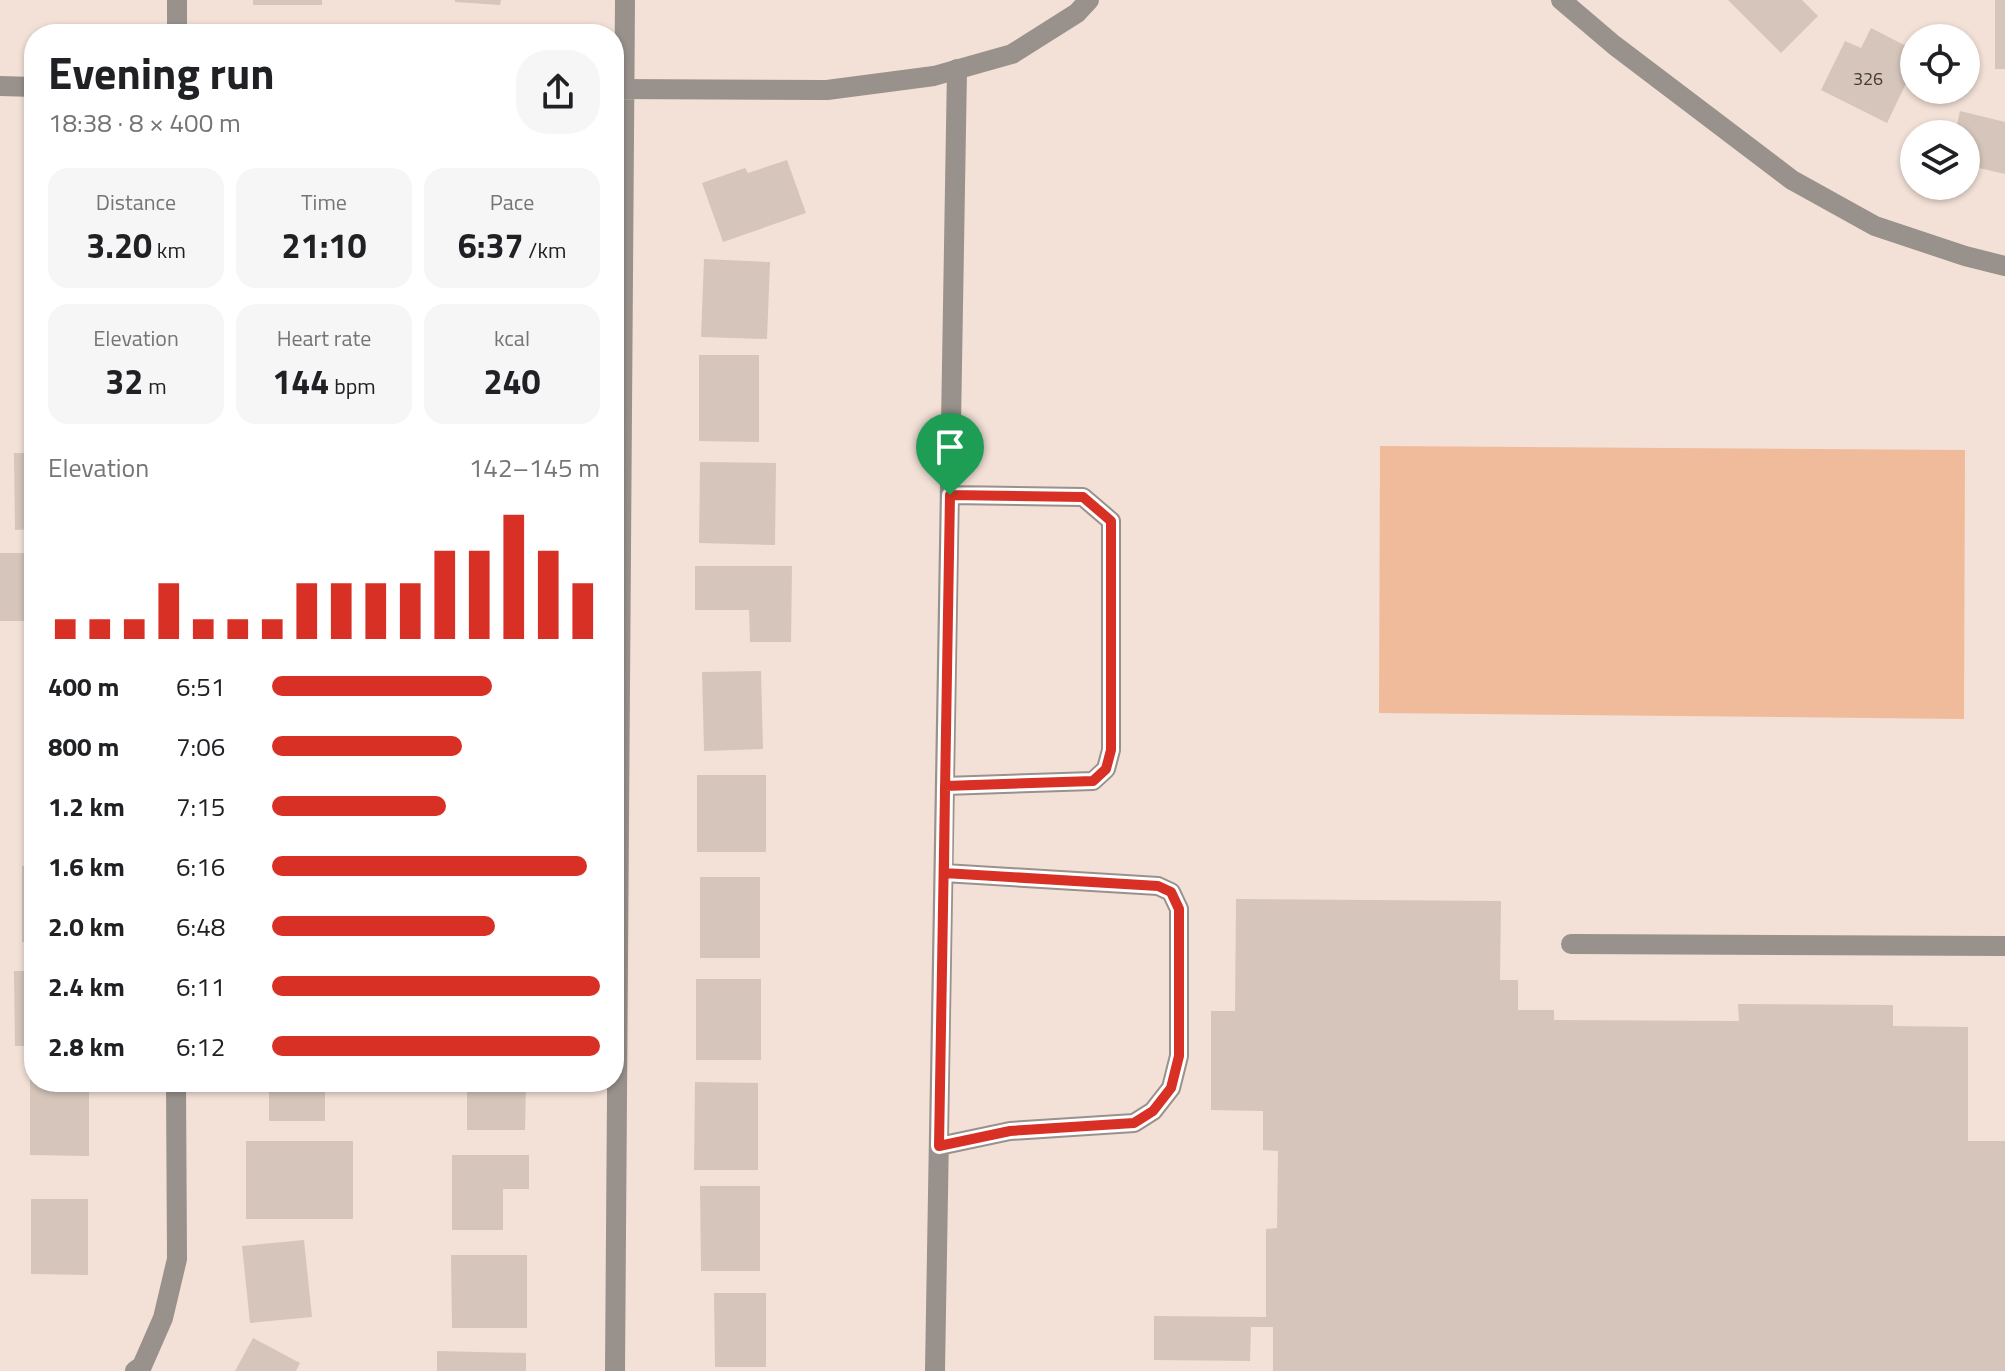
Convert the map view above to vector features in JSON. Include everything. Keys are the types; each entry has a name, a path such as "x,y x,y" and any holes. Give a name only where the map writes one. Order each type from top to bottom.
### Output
{"street":[{"path":"177,0 177,24"},
{"path":"623,24 625,0"},
{"path":"624,89 827,90 934,76 1012,54 1077,13 1089,0"},
{"path":"1561,0 1614,45 1792,180 1875,226 2005,266"},
{"path":"935,1371 957,69"},
{"path":"0,86 24,87"},
{"path":"945,786 1093,781 1106,769 1111,750 1111,521 1083,497 950,495"},
{"path":"939,1146 1010,1131 1134,1123 1153,1111 1171,1088 1179,1056 1179,909 1171,892 1158,886 944,873"},
{"path":"1571,944 2005,946"},
{"path":"135,1371 142,1366 163,1318 177,1259 176,1092"},
{"path":"615,1371 616,1092"}],"shaded area":[{"path":"1380,446 1965,450 1964,719 1379,713"}],"building":[{"path":"253,0 322,0 322,5 253,5"},
{"path":"455,0 501,0 500,5"},
{"path":"1728,0 1802,0 1818,16 1781,53"},
{"path":"1995,0 2005,0 2005,69 1995,69"},
{"path":"1871,28 1900,43 1900,96 1887,123 1821,90 1845,41 1861,48"},
{"path":"1960,111 2005,122 2005,174 1980,168 1980,120 1958,120"},
{"path":"787,160 806,213 723,242 702,183 745,168 748,173"},
{"path":"704,259 770,262 767,339 701,337"},
{"path":"699,355 759,355 759,442 699,441"},
{"path":"14,453 24,453 24,530 15,530"},
{"path":"700,462 776,463 775,545 699,543"},
{"path":"0,553 24,553 24,621 0,621"},
{"path":"695,566 792,566 791,642 750,642 749,610 695,610"},
{"path":"761,671 763,749 704,751 702,672"},
{"path":"697,775 766,775 766,852 697,852"},
{"path":"22,866 24,866 24,942"},
{"path":"700,877 760,877 760,958 700,958"},
{"path":"1236,899 1501,901 1500,980 1518,980 1518,1010 1554,1010 1554,1020 1739,1021 1738,1004 1893,1005 1893,1026 1968,1027 1968,1141 2005,1141 2005,1371 1273,1371 1273,1327 1251,1327 1250,1361 1154,1360 1154,1316 1266,1317 1266,1229 1277,1228 1278,1151 1263,1150 1263,1111 1211,1110 1211,1011 1235,1011"},
{"path":"14,971 24,971 24,1046 15,1046"},
{"path":"696,979 761,979 761,1060 696,1060"},
{"path":"695,1082 758,1083 758,1170 694,1170"},
{"path":"30,1092 89,1092 89,1156 30,1155"},
{"path":"269,1092 325,1092 325,1121 269,1121"},
{"path":"467,1092 526,1092 525,1130 467,1130"},
{"path":"246,1141 353,1141 353,1219 246,1219"},
{"path":"452,1155 529,1155 529,1189 503,1189 503,1230 452,1230"},
{"path":"700,1186 760,1186 760,1271 701,1271"},
{"path":"31,1199 88,1199 88,1275 31,1274"},
{"path":"304,1240 312,1317 250,1323 242,1246"},
{"path":"451,1255 527,1255 527,1328 452,1328"},
{"path":"714,1293 766,1293 766,1367 715,1367"},
{"path":"253,1338 300,1363 296,1371 235,1371"},
{"path":"437,1351 526,1353 526,1371 437,1371"}],"route":[{"path":"950,495 939,1146 1010,1131 1134,1123 1153,1111 1171,1088 1179,1056 1179,909 1171,892 1158,886 944,873 945,786 1093,781 1106,769 1111,750 1111,521 1083,497 950,495"}]}
